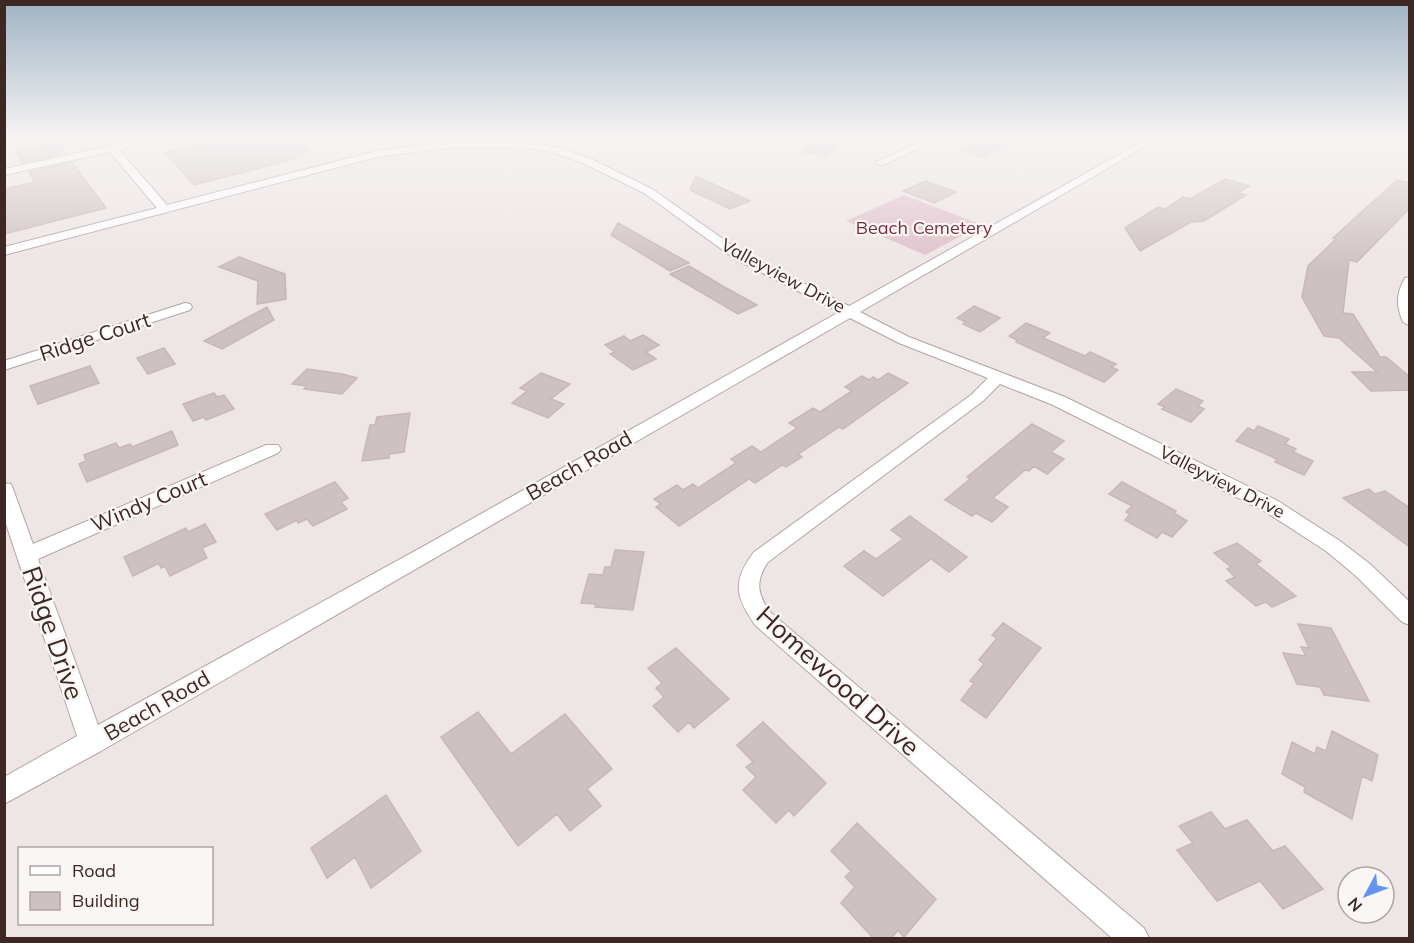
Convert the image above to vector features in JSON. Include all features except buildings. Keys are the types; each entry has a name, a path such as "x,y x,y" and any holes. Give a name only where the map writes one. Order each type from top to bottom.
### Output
{"street":[{"path":"142,183 164,209"},
{"name":"Valleyview Drive","path":"4,251 264,183"},
{"name":"Valleyview Drive","path":"633,183 661,199 739,256 847,312 925,350 1059,401 1271,506 1333,546 1363,570 1410,616"},
{"name":"Beach Road","path":"4,791 431,551 1075,183"},
{"path":"1410,281 1404,294 1403,304 1410,322"},
{"name":"Ridge Court","path":"4,366 185,307"},
{"name":"Homewood Drive","path":"998,377 977,398 761,558 748,579 747,590 752,604 763,619 1134,939"},
{"name":"Windy Court","path":"27,555 272,449"},
{"name":"Ridge Drive","path":"4,489 92,743"}],"green space":[{"name":"Beach Cemetery","path":"904,195 982,225 925,255 846,221"}]}
